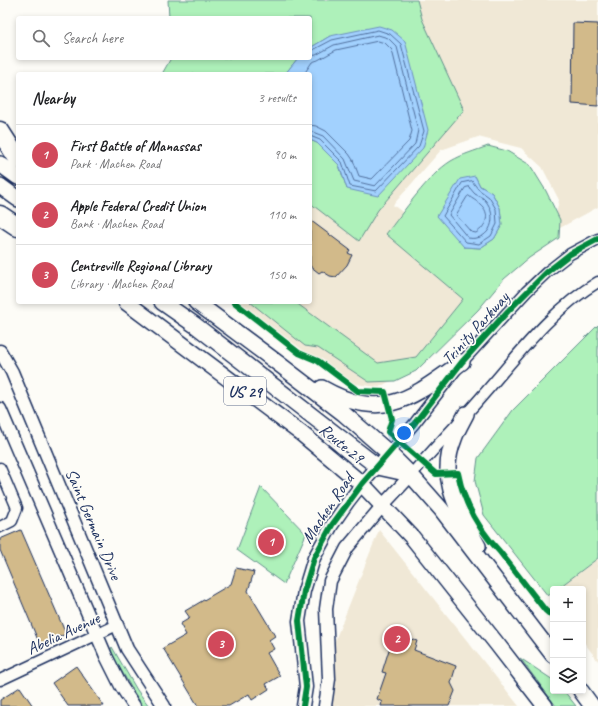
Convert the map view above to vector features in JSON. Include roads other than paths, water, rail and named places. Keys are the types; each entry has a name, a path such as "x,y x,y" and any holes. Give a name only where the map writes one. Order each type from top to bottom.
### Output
{"highway":[{"path":"0,131 16,156"},
{"path":"0,215 16,225"}],"main road":[{"path":"0,164 16,176"},
{"path":"0,186 16,198"},
{"path":"0,206 16,218"},
{"name":"Route 29","path":"129,304 296,430 362,484 417,543 545,706"},
{"path":"165,304 195,325 378,467 411,475"},
{"name":"Route 29","path":"199,304 343,413 389,453 411,475 440,509 550,651"},
{"path":"280,364 339,398 360,404 374,405 393,403 404,399 422,390 462,362"},
{"path":"466,414 454,439 448,462 451,490 455,505 499,584"},
{"path":"583,694 592,706"}],"street":[{"name":"Trinity Parkway","path":"389,453 414,424 462,362 527,291 547,272 570,254 598,239"},
{"path":"325,706 329,679 326,610 330,581 347,548 383,505 544,327 568,304 598,282"},
{"name":"Saint Germain Drive","path":"0,351 12,372 127,649 164,706"},
{"path":"0,409 4,430 121,686 134,706"},
{"name":"Machen Road","path":"303,706 306,686 299,621 304,591 314,558 332,525 362,484 389,453"},
{"path":"0,468 16,508 12,521 0,527"},
{"name":"Abelia Avenue","path":"0,680 117,625"}],"water":[{"path":"379,26 392,30 405,41 428,130 423,148 378,196 347,189 339,165 317,143 312,141 312,72 287,72 296,60 312,60 312,47 330,36"},
{"path":"475,176 480,186 492,193 500,208 502,225 494,239 480,248 464,247 437,216 460,179"}],"place":[{"name":"First Battle of Manassas","path":"271,542"},
{"name":"Apple Federal Credit Union","path":"397,639"},
{"name":"Centreville Regional Library","path":"221,644"}]}
